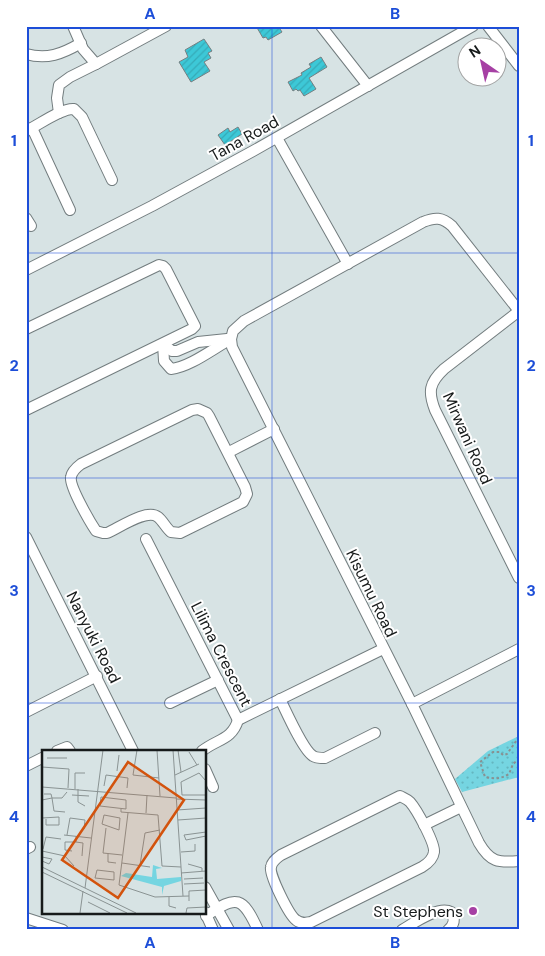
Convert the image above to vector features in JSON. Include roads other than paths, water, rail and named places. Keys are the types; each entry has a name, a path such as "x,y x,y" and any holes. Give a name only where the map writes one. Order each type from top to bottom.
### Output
{"street":[{"path":"74,26 82,46 96,64"},
{"path":"59,113 57,98 59,85 70,77 166,26"},
{"path":"321,26 368,86"},
{"name":"Tana Road","path":"26,270 152,206 473,26"},
{"path":"490,27 519,66"},
{"path":"26,54 52,57 82,46"},
{"path":"70,210 29,130 71,108 79,112 112,180"},
{"path":"276,138 348,264"},
{"path":"163,344 164,361 171,369 177,368 231,339 235,328 244,321 430,219 440,218 446,220 452,226 519,311"},
{"path":"26,329 159,265 166,268 195,326 163,344 26,410"},
{"name":"Mirwani Road","path":"519,311 444,369 436,377 430,391 435,410 519,578"},
{"path":"163,344 172,351 177,351 203,341 231,339"},
{"name":"Kisumu Road","path":"231,339 235,354 383,650 412,704 479,843 487,855 492,858 502,862 519,861"},
{"path":"203,341 209,351"},
{"path":"198,409 207,412 229,452 245,487 246,498 238,505 180,533 171,532 157,516 150,514 141,516 113,531 100,533 93,526 71,481 72,473 81,464 192,410 198,409"},
{"path":"229,452 274,429"},
{"name":"Nanyuki Road","path":"26,537 133,750"},
{"name":"Lilima Crescent","path":"146,539 238,720 383,650"},
{"path":"412,704 519,649"},
{"path":"26,712 97,676"},
{"path":"170,703 218,680"},
{"path":"280,699 306,747 312,756 316,758 325,758 375,733"},
{"path":"204,750 229,735 236,727 238,720"},
{"path":"26,766 42,759"},
{"path":"206,771 213,787"},
{"path":"400,796 409,802 424,825 434,848 433,856 427,864 312,922 300,922 292,916 271,872 272,863 282,855 400,796"},
{"path":"424,825 462,807"},
{"path":"206,889 229,930"},
{"path":"213,930 206,914 229,902 234,902 248,909 258,930"},
{"path":"402,930 431,914 445,910 451,912 454,919 452,926 448,930"},
{"path":"26,918 63,930"}],"place":[{"name":"St Stephens","path":"473,911"}]}
